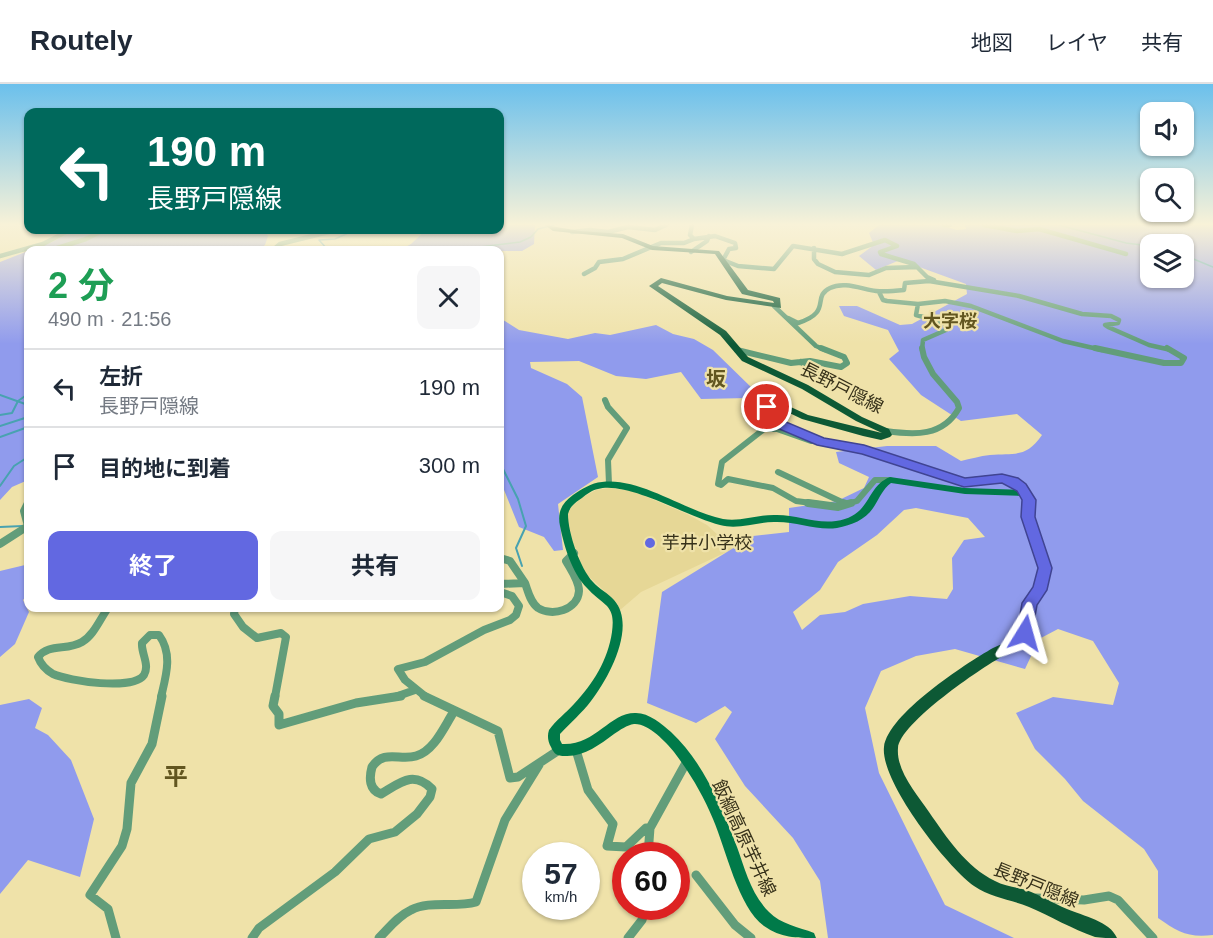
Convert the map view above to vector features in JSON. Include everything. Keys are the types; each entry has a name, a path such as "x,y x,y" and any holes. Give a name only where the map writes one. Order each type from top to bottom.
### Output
{"main road":[{"path":"726,265 745,292 777,300 778,306 774,306"},
{"name":"長野戸隠線","path":"774,306 726,298 661,280 653,286 723,333 745,359 805,387 859,419 886,431 887,435 875,436 805,417 780,405 765,409 765,416 770,420 815,440 864,450 964,482 1002,478 1014,482 1029,500 1030,527 1045,568 1040,590 1029,603 1024,641 997,652 915,712 897,732 891,746 893,764 901,780 954,858 987,885 1004,893 1024,897 1090,925 1109,938"},
{"path":"559,750 554,742 553,734 593,691 605,671 618,622 611,601 587,582 578,568 564,528 563,513 568,504 592,487 609,484 649,493 696,514 723,523 739,525 775,518 823,526 842,524 864,515 880,487 890,480 965,491 1025,493"},
{"name":"飯綱高原芋井線","path":"559,750 570,752 591,745 625,720 634,718 644,720 666,734 712,799 748,896 765,918 777,926 809,938"}],"street":[{"path":"584,274 597,265"},
{"path":"735,265 774,269 777,265"},
{"path":"820,265 835,272 869,275 886,268 918,267"},
{"path":"914,265 927,277 942,283"},
{"path":"788,318 798,323 815,317 820,310 823,294 828,289 850,285 879,291 904,290 905,283 908,282 942,283 1029,298 1082,314 1111,316 1119,320 1118,323 1105,325 1110,329 1127,333 1148,345 1165,346 1184,358 1181,363 1164,363 1120,355 1063,341 970,306 945,301 918,304 910,301 887,302 883,300 879,291"},
{"path":"886,431 914,435 926,434 954,417 958,408 957,402 933,373 922,351 923,340 946,330 947,327 942,321 916,315 918,304"},
{"path":"737,350 791,363 810,361 841,367 847,363 847,360 816,346 774,306"},
{"path":"801,362 834,385 848,383"},
{"path":"605,400 608,407 627,428 608,460 609,484"},
{"path":"815,440 811,441 777,429 764,429 744,447 727,456 717,475 718,484 721,485 728,479 774,488 796,501 838,507 857,501 875,480 890,480"},
{"path":"778,472 846,504"},
{"path":"0,544 9,536 24,530"},
{"path":"504,559 510,561 525,584 531,601 538,608 547,612 561,612 578,597 578,587 566,561 574,553"},
{"path":"504,584 525,584"},
{"path":"504,593 513,594 519,606 516,615 510,620 484,630 424,662 398,669 402,680 415,690 453,713 498,731 510,778 518,777 559,750"},
{"path":"105,612 84,641 64,648 50,647 38,657 40,664 56,675 78,680 133,683 144,675 146,668 141,646 146,638 159,635 166,646 166,674 152,744 131,783 127,829 122,846 90,895 108,909 116,938"},
{"path":"234,612 243,627 257,638 280,633 286,637 273,706 279,714 279,726 337,708 374,700 403,698 415,690"},
{"path":"252,938 259,927 335,872 369,839 395,832 417,814 430,797 432,789 427,783 422,778 415,778 381,794 376,794 372,790 370,778 372,766 376,761 388,755 418,756 436,741 453,713"},
{"path":"576,750 582,780 593,800 613,824 607,846 616,849 634,844 642,832 650,828"},
{"path":"379,938 391,925 414,908 461,908 476,903 505,819 543,760"},
{"path":"649,842 650,828 687,761"},
{"path":"696,875 711,889 734,924 751,938"},
{"path":"1024,897 1074,900 1109,896 1118,900 1153,938"},
{"path":"628,938 642,920"}],"shaded area":[{"path":"0,265 24,265 24,482 12,487 0,500"},
{"path":"870,265 888,265 876,270"},
{"path":"913,265 1140,265 1140,288 1194,288 1194,265 1213,265 1213,935 1197,936 1184,933 1158,918 1158,871 1144,849 1083,801 1035,749 1016,713 1053,697 1113,705 1119,683 1093,641 1058,629 1039,639 1025,669 955,649 916,656 881,671 865,708 879,773 945,905 1014,938 828,938 820,881 793,838 745,786 715,739 732,712 725,706 696,723 647,703 662,592 753,536 789,532 789,508 837,501 864,488 869,477 839,463 836,452 887,446 936,446 961,461 986,455 1019,453 1031,448 1042,435 1017,414 961,421 921,395 889,359 899,351 888,330 844,316 839,306 857,306 900,325 912,324 967,294 966,284","holes":["916,508 968,518 985,537 964,540 952,558 953,589 947,599 910,596 863,604 845,612 820,615 802,630 793,612 820,590 838,562 877,535 904,510"]},
{"path":"504,321 519,330 568,339 595,333 610,335 656,325 673,334 694,339 713,350 754,390 748,398 701,399 681,372 646,379 616,376 579,361 530,362 531,368 567,384 582,397 598,477 558,504 563,550 554,551 544,537 519,527 504,490"},
{"name":"芋井小学校","path":"609,488 633,491 687,514 707,525 733,549 641,592 620,610 617,603 582,570 579,556 570,537 566,514 585,496 596,490"},
{"path":"24,565 24,612 29,612 15,644 0,657 0,571"},
{"path":"29,699 42,708 35,728 48,735 71,760 94,819 80,877 28,860 0,894 0,705"}],"waterway":[{"path":"1208,265 1213,267"},
{"path":"0,395 18,401"},
{"path":"18,401 24,397"},
{"path":"0,415 12,413 18,401"},
{"path":"18,401 24,404"},
{"path":"0,426 24,418"},
{"path":"0,437 24,428"},
{"path":"0,486 14,466 24,460"},
{"path":"504,471 518,499 526,526 516,548 522,566"},
{"path":"0,527 23,526"}],"place":[{"name":"芋井小学校","path":"650,543"}],"district":[{"name":"大字桜","path":"950,321"},
{"name":"坂","path":"716,379"},
{"name":"平","path":"176,777"}],"route":[{"path":"767,407 764,411 765,416 770,420 821,442 864,450 964,482 1002,478 1022,488 1029,500 1030,527 1045,568 1040,590 1029,603 1025,633"}]}
